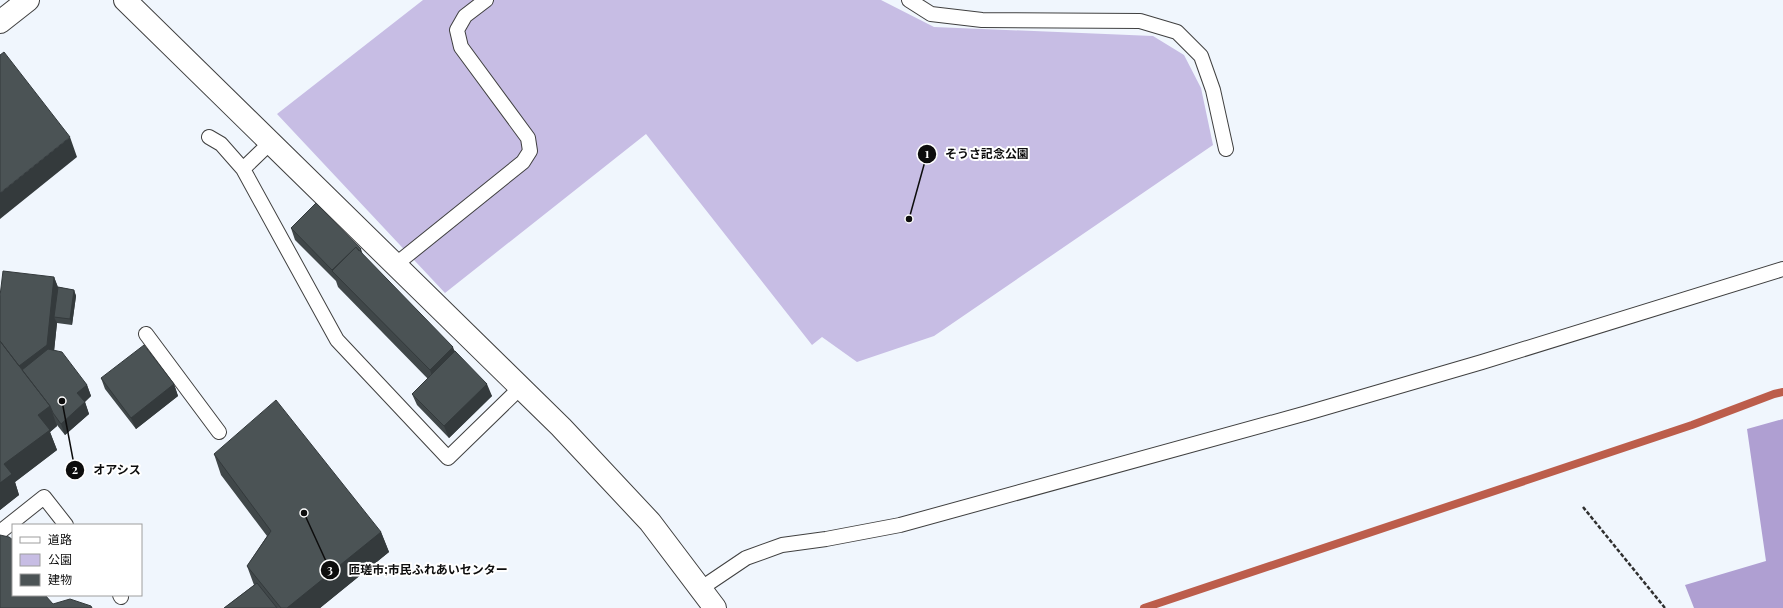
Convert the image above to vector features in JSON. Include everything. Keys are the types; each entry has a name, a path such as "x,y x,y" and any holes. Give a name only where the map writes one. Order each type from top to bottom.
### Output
{"street":[{"path":"0,22 28,0"},
{"path":"125,0 561,427 650,522 715,608"}],"lane":[{"path":"395,264 523,162 530,151 528,138 461,47 457,30 465,16 486,0"},
{"path":"909,0 932,14 982,20 1140,21 1177,32 1202,56 1213,90 1226,149"},
{"path":"209,137 222,144 242,168 337,340 448,458 520,388"},
{"path":"242,168 271,142"},
{"path":"700,589 746,558 782,545 826,539 900,525 1307,413 1482,362 1783,268"},
{"path":"146,334 219,432"},
{"path":"0,532 44,497 65,524"}],"path":[{"path":"1583,507 1665,608"}],"green space":[{"path":"423,0 881,0 934,27 1153,36 1184,55 1201,88 1213,145 934,336 857,362 822,337 812,345 646,134 445,293 277,114"}],"shaded area":[{"path":"1783,419 1783,608 1694,608 1685,585 1766,561 1747,429"}],"building":[{"path":"4,52 70,137 0,193 0,55"},
{"path":"316,203 361,249 359,251 356,247 332,270 291,228"},
{"path":"356,247 453,347 430,370 332,271"},
{"path":"3,271 54,277 47,345 19,366 0,341 0,296"},
{"path":"58,287 74,290 70,319 54,317"},
{"path":"0,341 50,406 38,415 50,430 4,464 12,474 0,483"},
{"path":"144,345 174,384 131,418 101,378"},
{"path":"48,349 62,352 87,385 77,393 85,402 61,424 50,406 22,370"},
{"path":"455,351 487,384 444,426 412,394"},
{"path":"276,400 381,532 287,608 281,608 247,566 271,531 214,454"},
{"path":"0,535 12,539 12,596 46,596 53,604 70,599 91,606 92,608 0,608"},
{"path":"257,583 277,608 224,608"}],"waterway":[{"path":"1144,608 1692,425 1783,392"}],"place":[{"name":"そうさ記念公園","path":"909,219"},
{"name":"オアシス","path":"62,401"},
{"name":"匝瑳市;市民ふれあいセンター","path":"304,513"}]}
